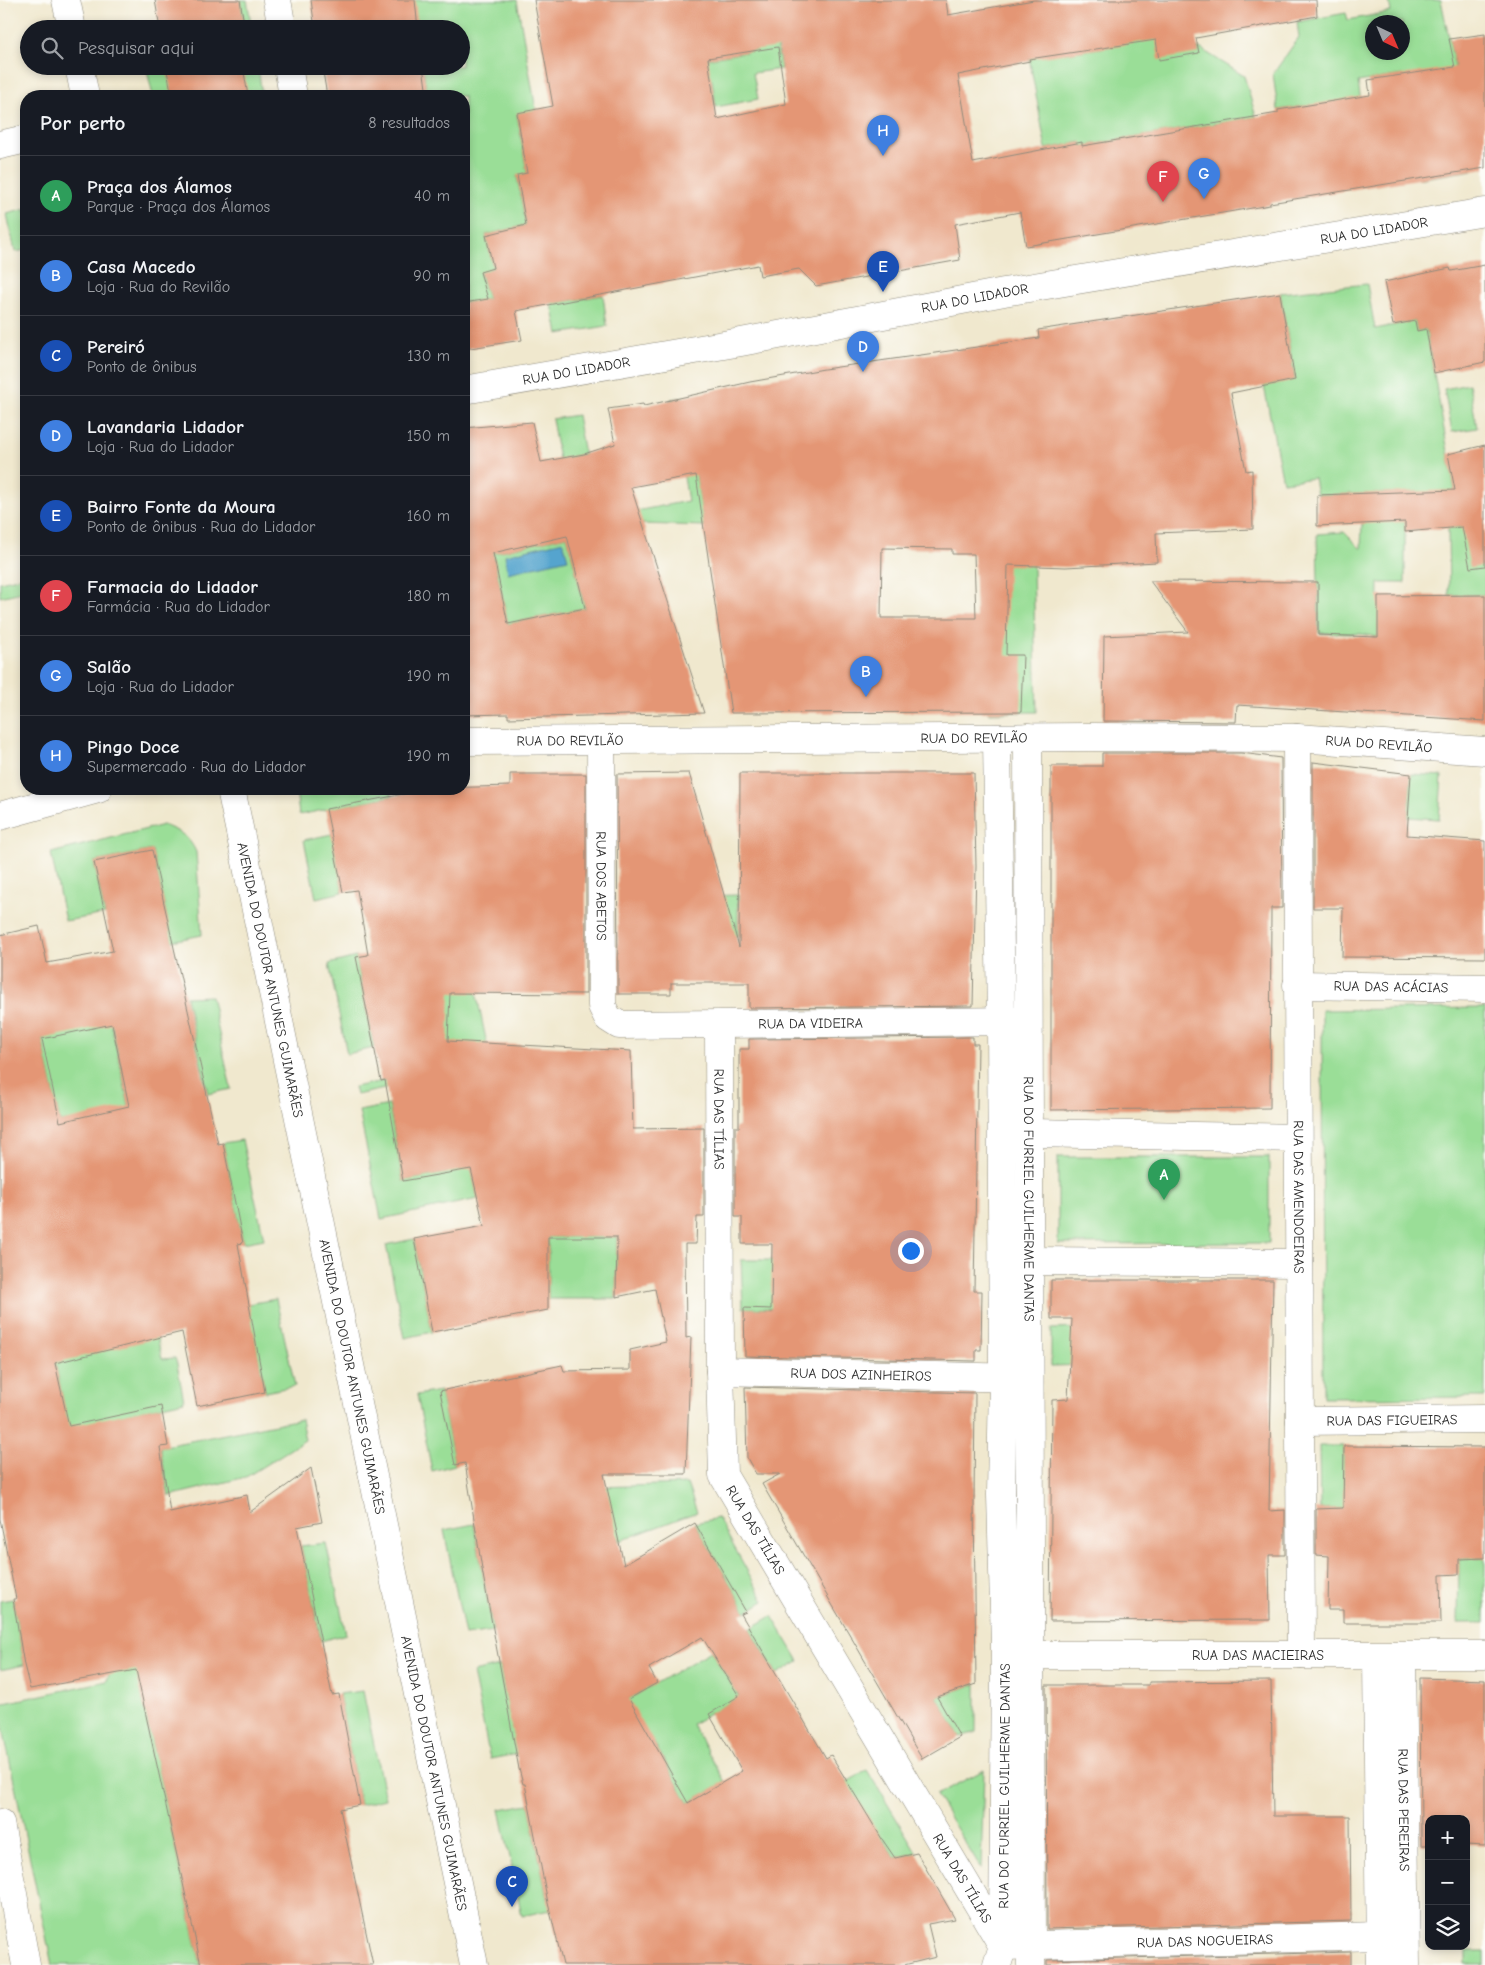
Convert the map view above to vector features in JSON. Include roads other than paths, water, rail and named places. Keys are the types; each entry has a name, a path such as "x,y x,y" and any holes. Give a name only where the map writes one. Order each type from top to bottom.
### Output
{"street":[{"path":"66,0 70,20"},
{"path":"277,0 280,20"},
{"path":"81,75 84,90"},
{"path":"290,75 292,90"},
{"path":"0,145 20,140"},
{"name":"RUA DO LIDADOR","path":"470,389 747,341 1004,292 1485,212"},
{"name":"RUA DO REVILÃO","path":"470,741 1028,737 1297,738 1485,752"},
{"name":"RUA DO FURRIEL GUILHERME DANTAS","path":"1000,1955 1018,1655 1030,1379 1028,737"},
{"name":"RUA DO FURRIEL GUILHERME DANTAS","path":"997,738 1001,1022 1001,1495 1018,1655 1031,1954"},
{"name":"RUA DAS AMENDOEIRAS","path":"1297,738 1301,1655"},
{"name":"RUA DOS ABETOS","path":"601,740 602,1006 608,1018 618,1025"},
{"path":"0,816 76,795"},
{"name":"AVENIDA DO DOUTOR ANTUNES GUIMARÃES","path":"232,795 474,1965"},
{"name":"RUA DAS ACÁCIAS","path":"1297,985 1485,988"},
{"path":"1001,1022 1029,1021"},
{"name":"RUA DA VIDEIRA","path":"618,1025 1001,1022"},
{"name":"RUA DAS TÍLIAS","path":"719,1025 720,1371 723,1475 1000,1955"},
{"path":"1030,1133 1298,1138"},
{"path":"1030,1261 1299,1263"},
{"name":"RUA DOS AZINHEIROS","path":"720,1371 1002,1377"},
{"path":"1002,1377 1030,1379"},
{"name":"RUA DAS FIGUEIRAS","path":"1300,1421 1485,1419"},
{"name":"RUA DAS MACIEIRAS","path":"1018,1655 1485,1655"},
{"name":"RUA DAS PEREIRAS","path":"1380,1965 1390,1656"},
{"name":"RUA DAS PEREIRAS","path":"1390,1656 1406,1965"},
{"path":"0,1823 25,1961"},
{"path":"0,1925 25,1961"},
{"name":"RUA DAS NOGUEIRAS","path":"1031,1954 1380,1936"},
{"path":"1000,1955 1031,1954"}],"water":[{"path":"563,541 568,559 508,573 505,555"}],"place":[{"name":"Pingo Doce","path":"883,156"},
{"name":"Salão","path":"1204,199"},
{"name":"Farmacia do Lidador","path":"1163,202"},
{"name":"Bairro Fonte da Moura","path":"883,292"},
{"name":"Lavandaria Lidador","path":"863,372"},
{"name":"Casa Macedo","path":"866,697"},
{"name":"Praça dos Álamos","path":"1164,1200"},
{"name":"Pereiró","path":"512,1907"}]}
